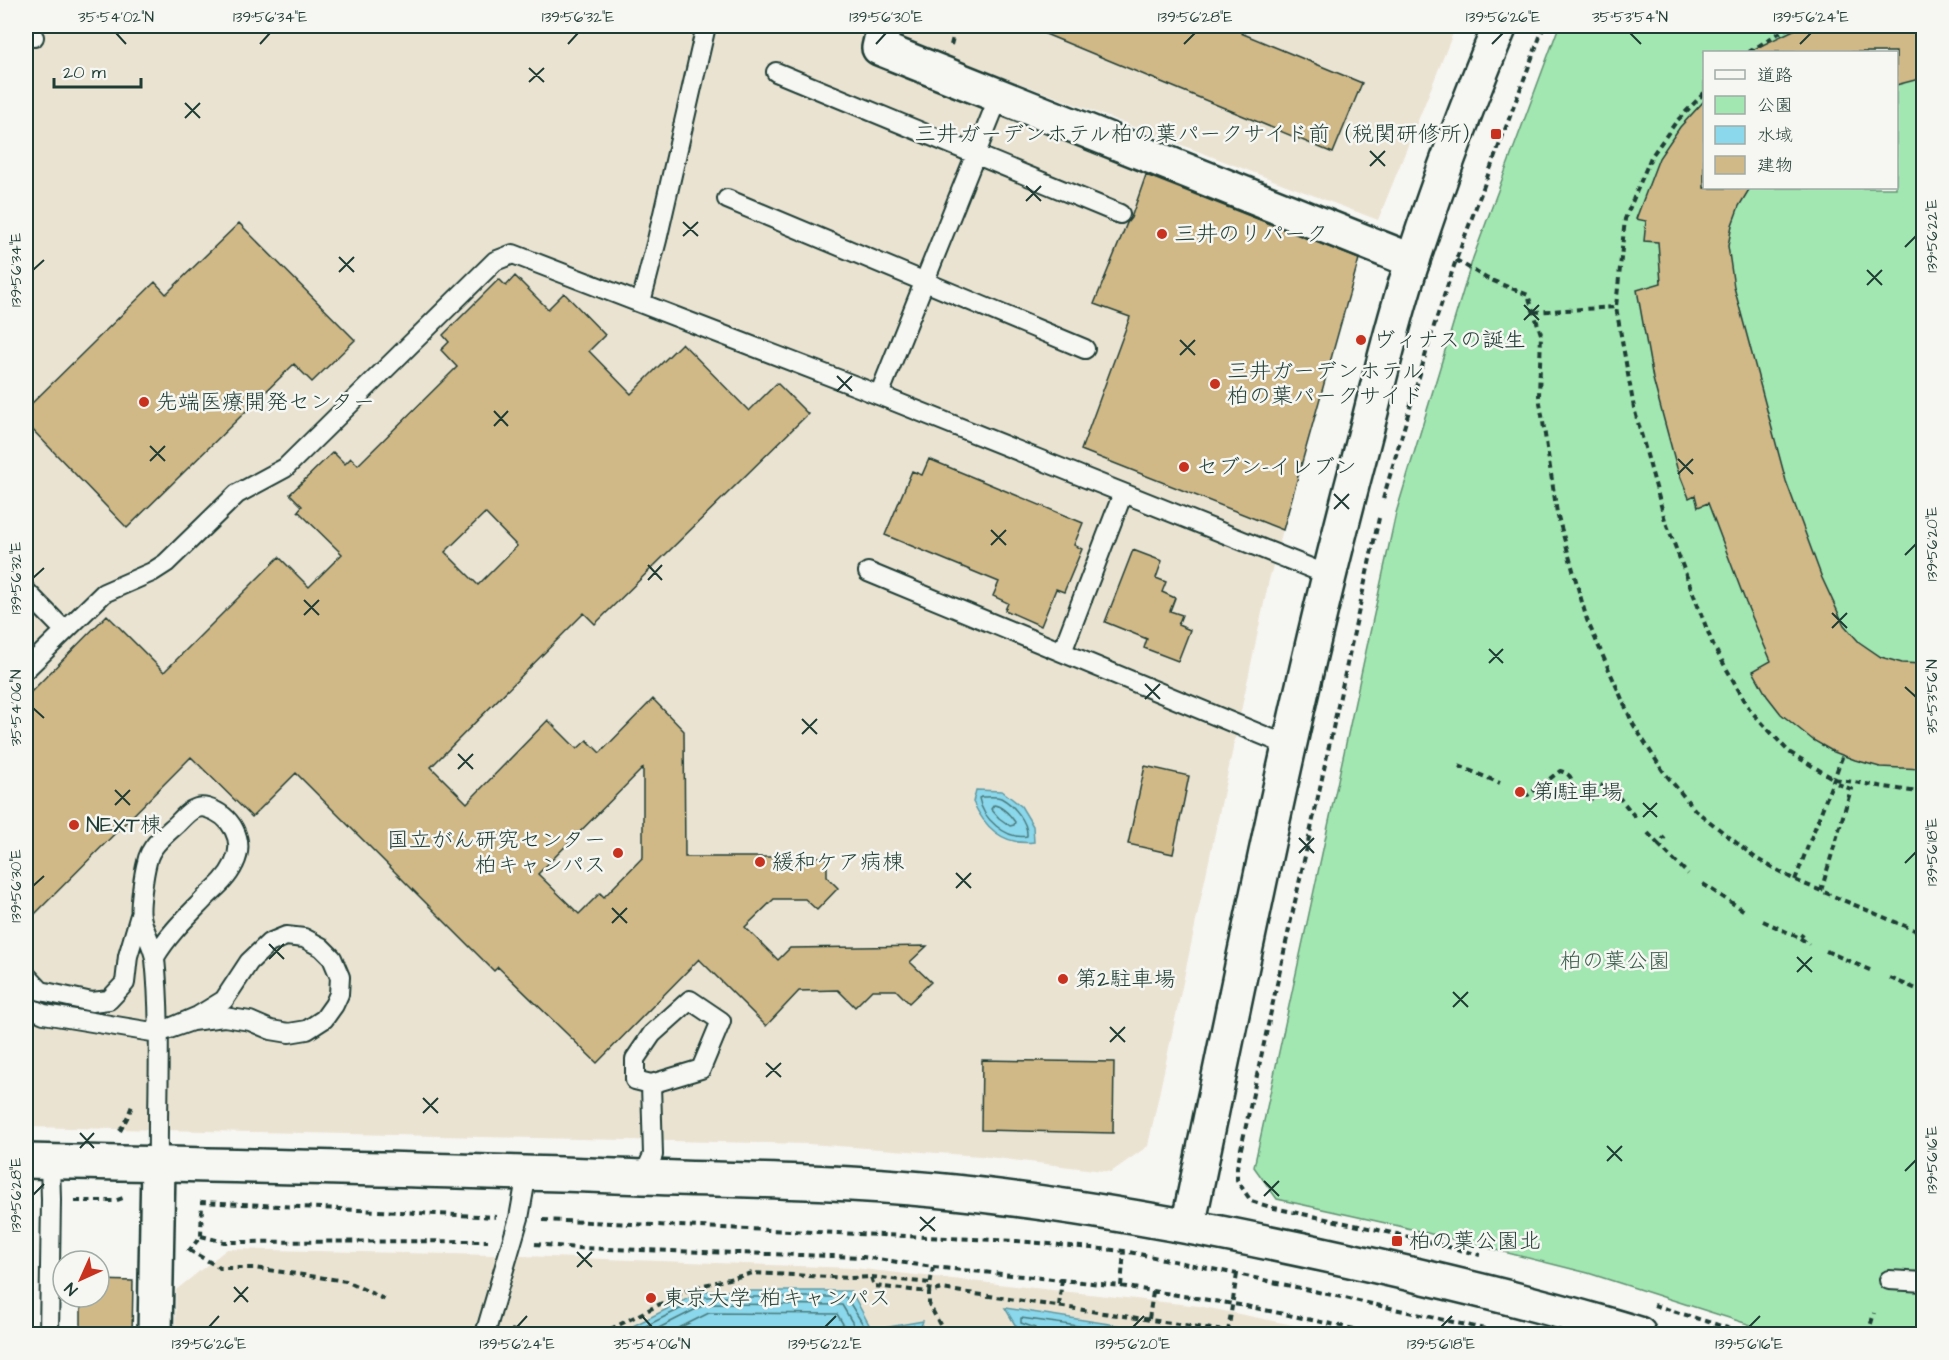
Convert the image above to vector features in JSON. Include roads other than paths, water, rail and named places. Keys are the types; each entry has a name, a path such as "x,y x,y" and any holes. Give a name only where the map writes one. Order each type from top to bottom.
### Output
{"street":[{"path":"885,26 879,48 1413,261"},
{"path":"1188,1226 1270,826 1328,575 1413,261 1479,75 1500,26"},
{"path":"38,1162 526,1173 809,1183 932,1190 1026,1201 1244,1236 1442,1280 1639,1335"},
{"path":"155,1335 158,1164"}],"lane":[{"path":"641,302 669,191 706,26"},
{"path":"776,72 1120,214"},
{"path":"879,396 999,96"},
{"path":"727,199 1085,349"},
{"path":"26,669 104,593 152,572 166,563 237,494 285,468 495,261 513,254 641,302 1328,575"},
{"path":"1062,652 1123,493"},
{"path":"868,572 1289,746"},
{"path":"26,591 65,632"},
{"path":"26,975 41,991 47,993 92,1002 109,1000 125,982 128,956 140,915 147,860 155,844 192,809 203,807 217,811 235,829 238,855 228,876 178,925 155,957"},
{"path":"140,915 155,957 158,1033 158,1164"},
{"path":"26,1006 44,1014 158,1033 192,1022 224,1017 250,1021 271,1030 289,1033 307,1030 324,1019 339,994 340,977 332,958 321,947 304,938 286,936 269,943 249,962 224,1000 198,1016 158,1033"},
{"path":"690,1000 721,1021 701,1069 651,1084 635,1080 635,1059 652,1034 690,1000"},
{"path":"643,1177 653,1155 651,1084"},
{"path":"38,1162 51,1200 49,1335"},
{"path":"484,1335 519,1218 526,1173"},
{"path":"1889,1280 1923,1282"}],"water":[{"path":"976,790 1002,791 1021,806 1033,826 1034,842 1004,838 989,827 973,802"},
{"path":"703,1291 851,1291 872,1330 923,1321 918,1334 617,1334"},
{"path":"1005,1308 1174,1334 1042,1334 1017,1328"}],"place":[{"name":"三井ガーデンホテル柏の葉パークサイド前（税関研修所）","path":"1496,134"},
{"name":"三井のリパーク","path":"1162,234"},
{"name":"ヴィナスの誕生","path":"1361,340"},
{"name":"三井ガーデンホテル 柏の葉パークサイド","path":"1215,384"},
{"name":"先端医療開発センター","path":"144,402"},
{"name":"セブン-イレブン","path":"1184,467"},
{"name":"第1駐車場","path":"1520,792"},
{"name":"NEXT棟","path":"74,825"},
{"name":"国立がん研究センター 柏キャンパス","path":"618,853"},
{"name":"緩和ケア病棟","path":"760,862"},
{"name":"第2駐車場","path":"1063,979"},
{"name":"柏の葉公園北","path":"1397,1241"},
{"name":"東京大学 柏キャンパス","path":"651,1298"}],"park label":[{"name":"柏の葉公園","path":"1615,961"}]}
